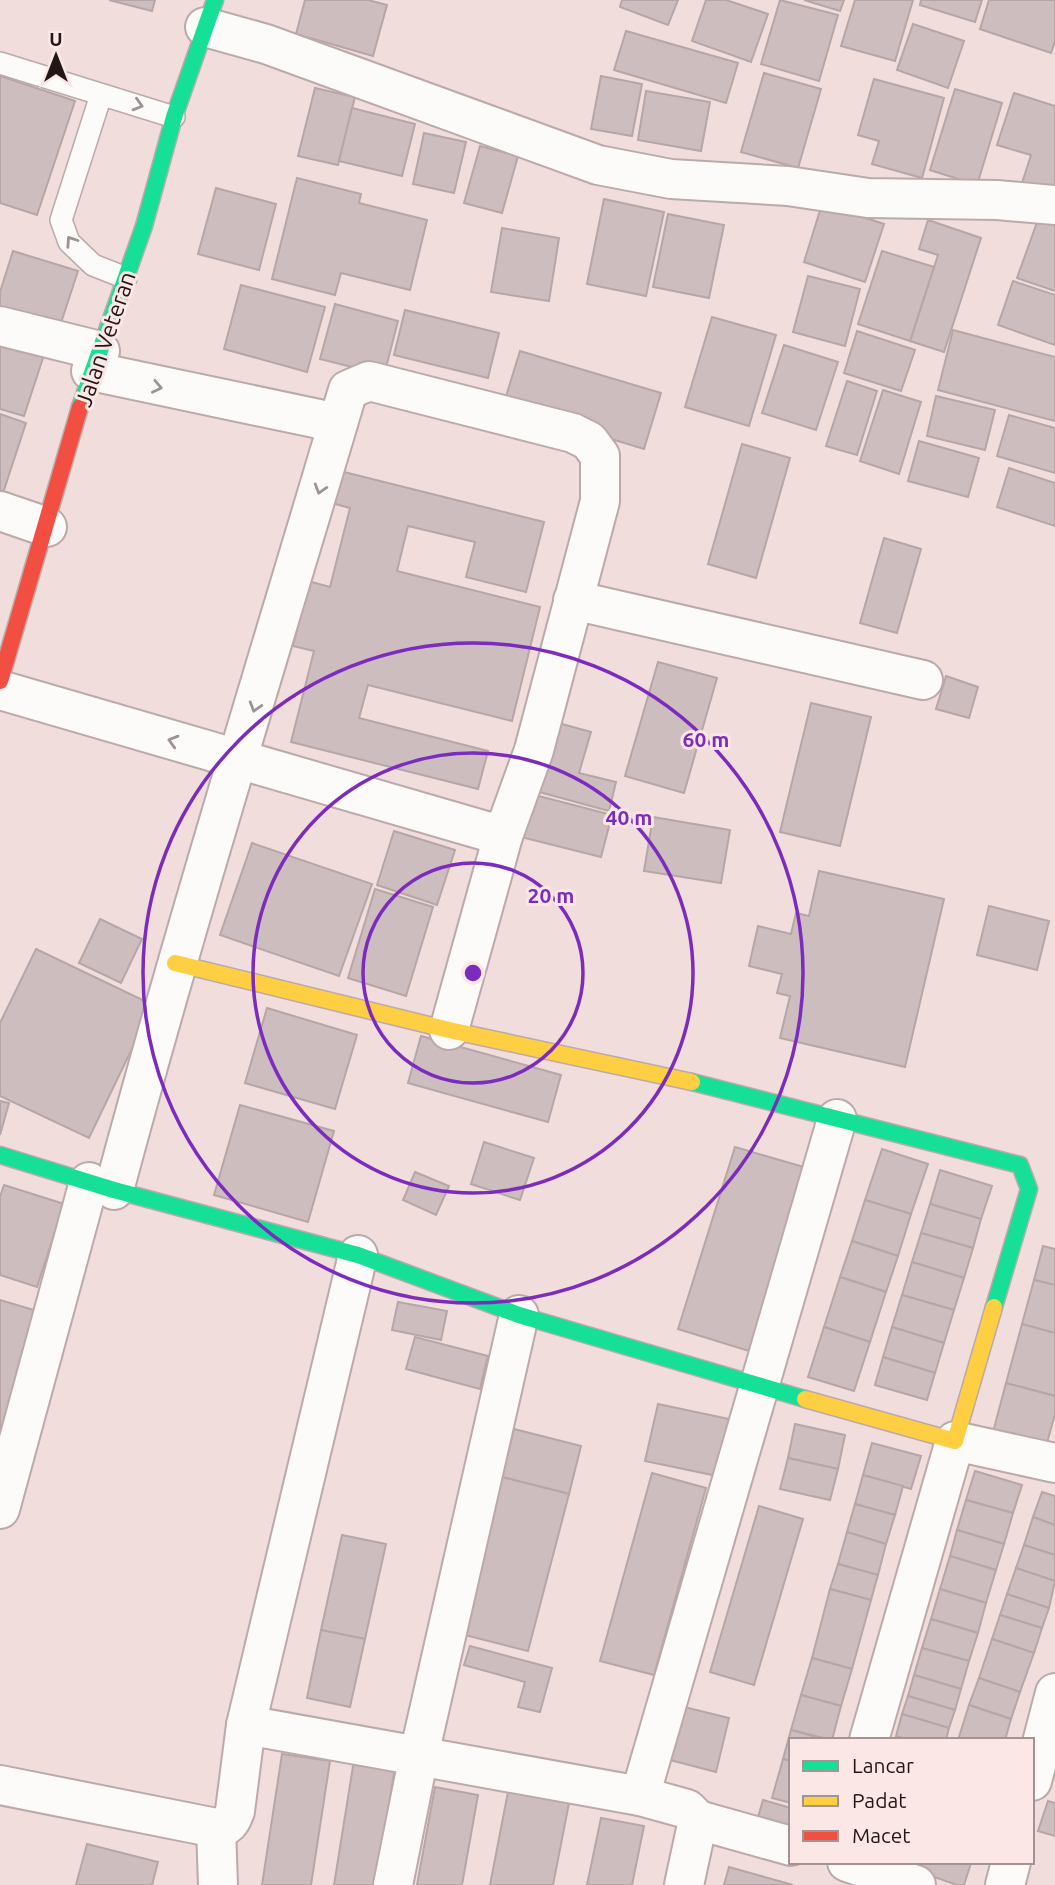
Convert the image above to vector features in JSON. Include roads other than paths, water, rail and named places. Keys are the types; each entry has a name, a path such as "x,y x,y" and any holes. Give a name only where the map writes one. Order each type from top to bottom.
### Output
{"main road":[{"name":"Jalan Veteran","path":"0,681 6,631 47,527 96,361 144,226 174,117 210,13"},
{"path":"0,1155 101,1186 358,1255 519,1315 757,1387 902,1424 955,1441 1029,1189 1026,1175 1020,1166 1005,1159 652,1072 449,1030 175,963"}],"street":[{"path":"210,13 266,44 598,166 671,179 788,186 868,198 997,200 1055,205"},
{"path":"0,326 96,361 338,423"},
{"path":"0,1508 238,761 348,390 369,381 573,433 589,441 600,456 600,501 534,750 503,836 449,1030"},
{"path":"0,511 47,527"},
{"path":"573,600 923,680"},
{"path":"0,690 503,836"},
{"path":"640,1796 836,1119"},
{"path":"0,1785 216,1828 226,1827 235,1811 246,1724 358,1255"},
{"path":"393,1885 419,1755 519,1315"},
{"path":"870,1738 955,1441 1055,1463"},
{"path":"1034,1773 1055,1693"},
{"path":"246,1724 640,1796 687,1809 698,1819 789,1845"},
{"path":"684,1885 698,1819"},
{"path":"216,1828 218,1885"},
{"path":"853,1864 916,1885"},
{"path":"1005,1885 1010,1864"}],"lane":[{"path":"0,63 174,117"},
{"path":"101,95 61,220 69,242 93,265 126,278"}]}
